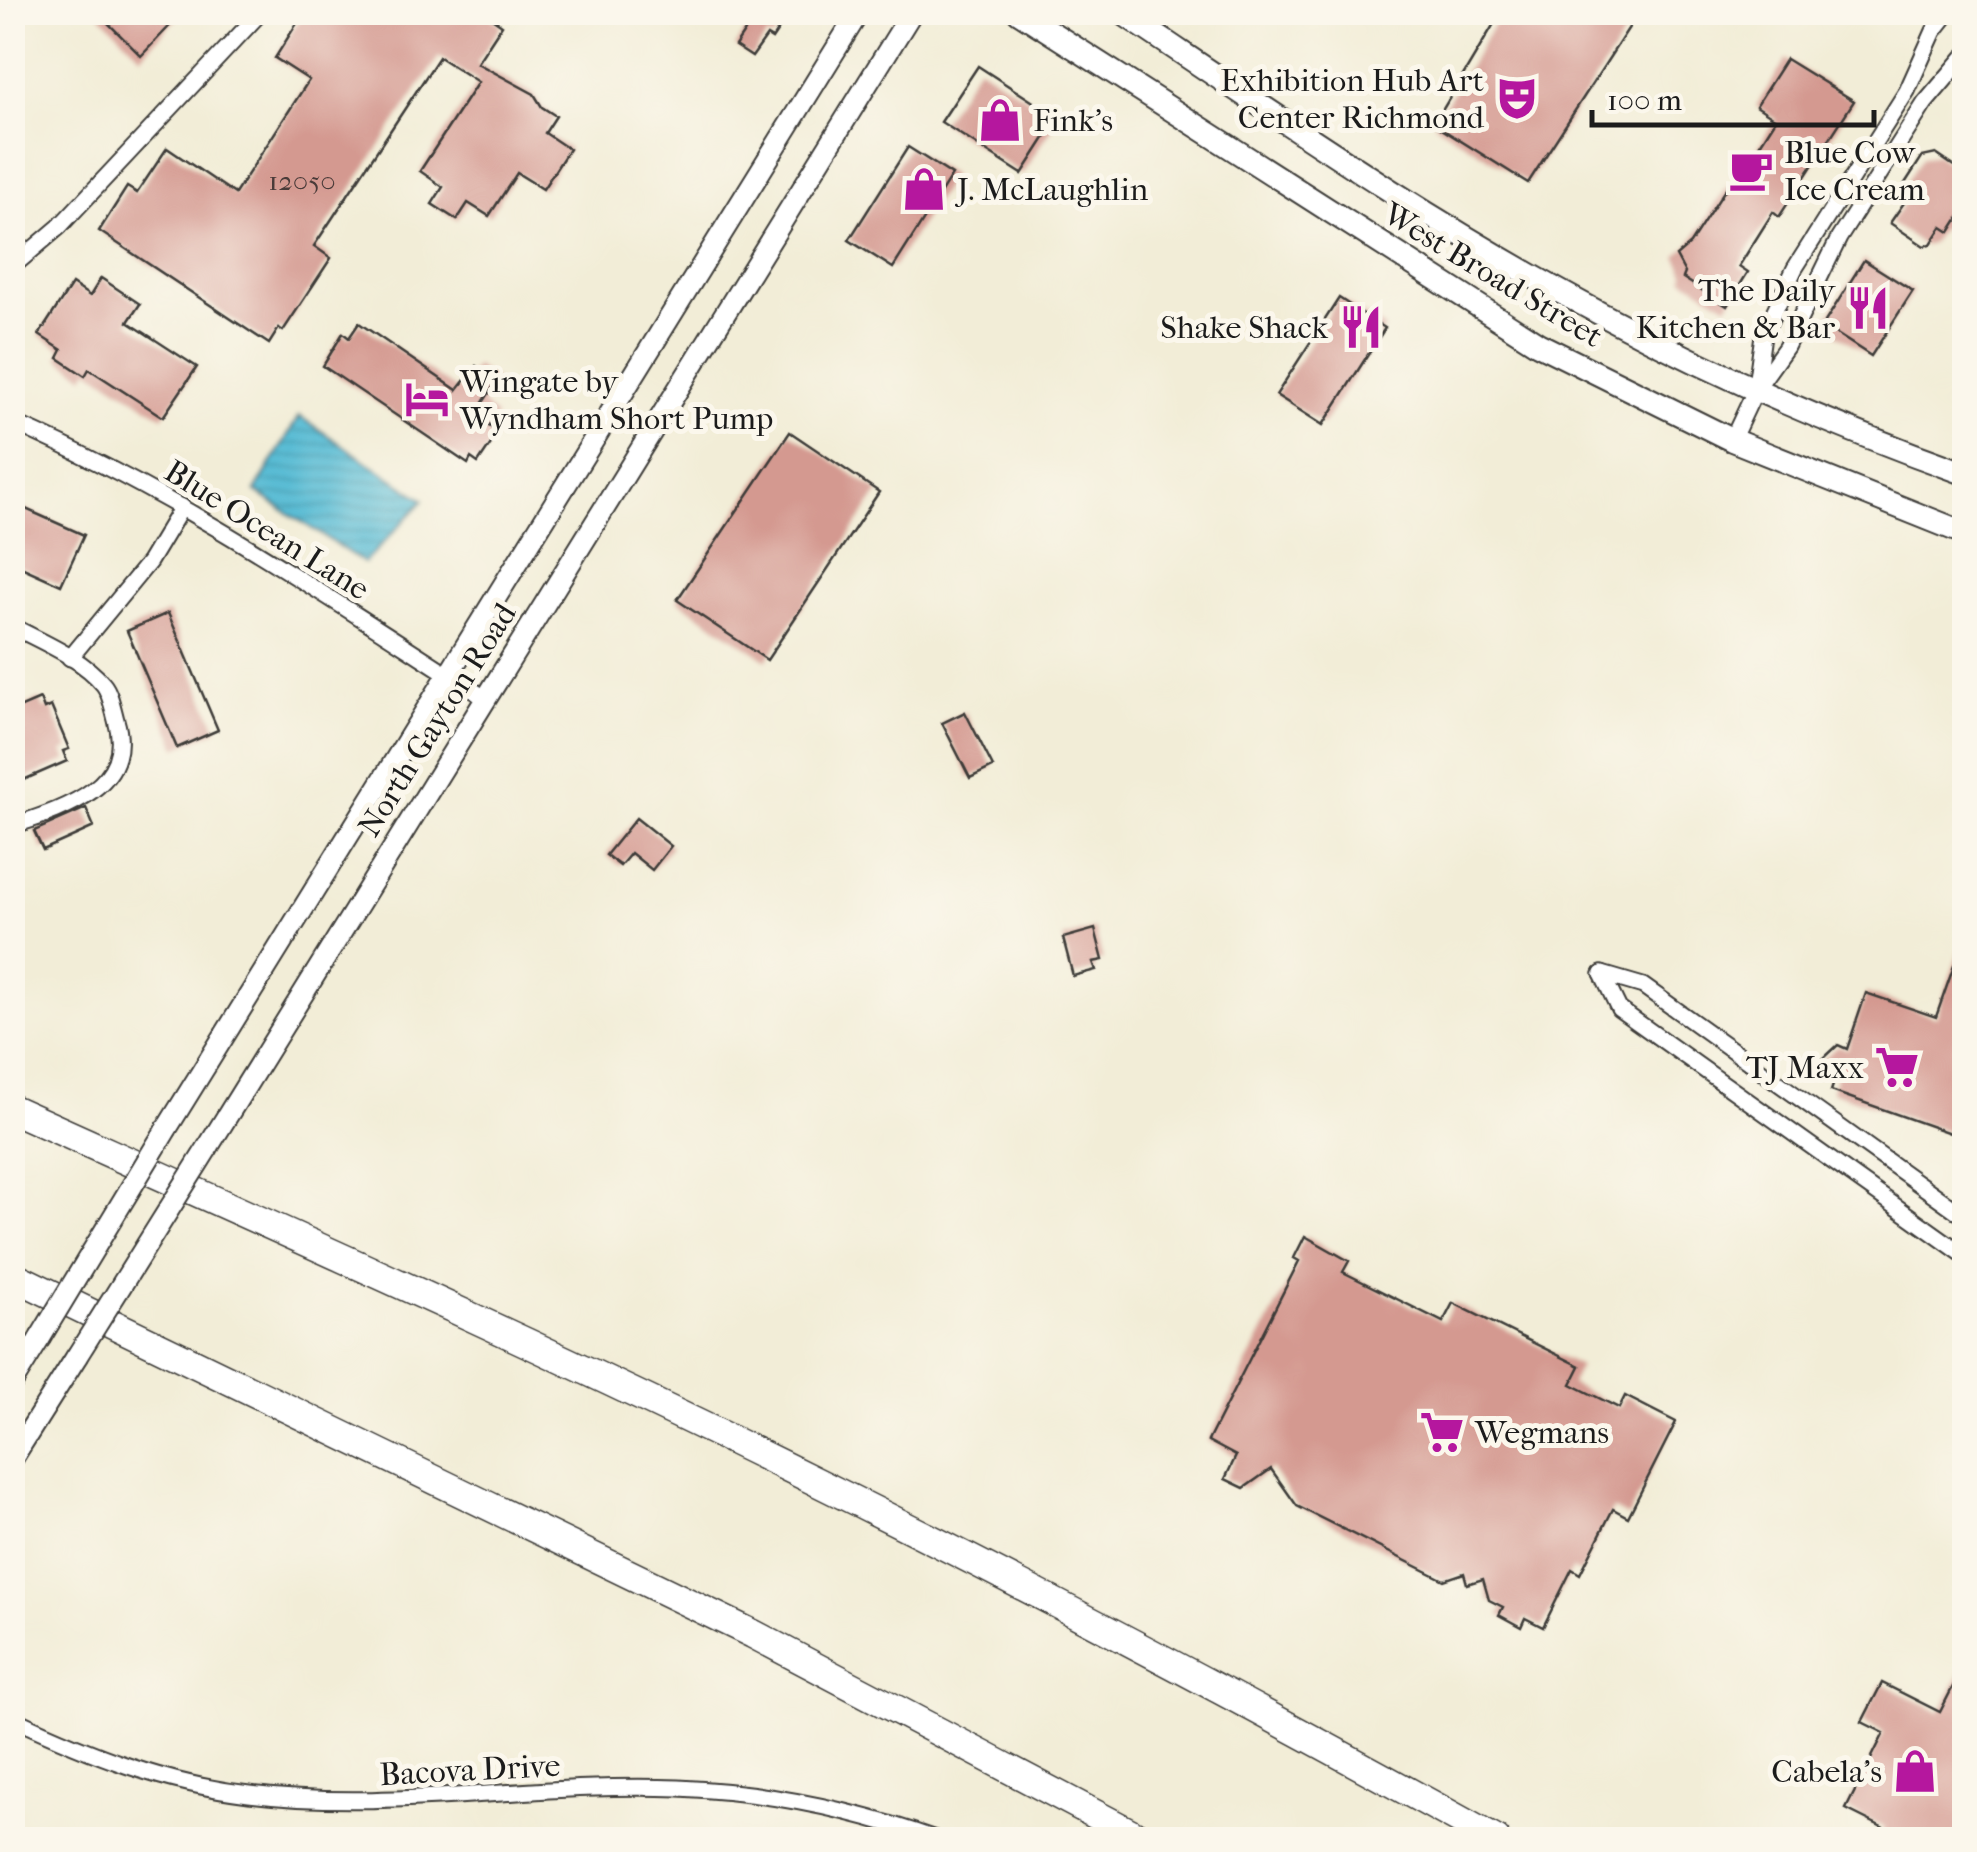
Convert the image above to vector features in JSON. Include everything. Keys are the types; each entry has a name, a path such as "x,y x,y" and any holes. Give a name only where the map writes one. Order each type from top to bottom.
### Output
{"highway":[{"path":"12,1109 368,1270 817,1482 1227,1692 1496,1840"},
{"path":"12,1275 702,1608 1144,1840"}],"main road":[{"name":"North Gayton Road","path":"12,1383 859,12"},
{"name":"North Gayton Road","path":"12,1459 912,12"},
{"name":"West Broad Street","path":"1019,12 1538,344 1732,440 1964,532"},
{"name":"West Broad Street","path":"1121,12 1526,272 1646,338 1756,390 1964,474"}],"street":[{"path":"12,267 59,227 261,12"},
{"path":"1756,390 1763,335 1774,308 1810,240 1907,90 1934,30 1950,12"},
{"path":"1732,440 1756,390 1786,347 1805,300 1849,222 1926,103 1964,57"},
{"name":"Blue Ocean Lane","path":"12,422 76,450 182,507 486,698"},
{"path":"70,658 149,562 182,507"},
{"path":"12,626 70,658 105,685 122,740 115,768 97,790 60,810 12,826"},
{"path":"1964,1216 1643,986 1602,974 1619,1009 1964,1255"},
{"name":"Bacova Drive","path":"12,1718 129,1769 249,1794 364,1802 708,1790 819,1804 938,1840"}],"water":[{"path":"299,416 424,500 364,563 255,491"}],"building":[{"path":"97,12 183,12 141,56"},
{"path":"304,12 340,12 350,19 355,12 483,12 502,25 477,63 534,94 542,107 556,116 545,133 569,149 543,189 517,173 489,216 468,203 457,220 432,204 443,187 420,171 478,82 439,57 314,246 331,258 283,331 279,328 269,344 99,231 127,187 137,193 167,148 235,194 309,80 275,58"},
{"path":"729,12 790,12 772,39 767,36 752,57 735,46 749,25"},
{"name":"Exhibition Hub Art Center Richmond","path":"1501,12 1639,12 1528,183 1434,124"},
{"path":"1786,59 1854,101 1779,217 1773,212 1739,266 1748,272 1727,306 1683,278 1685,273 1676,256 1690,244 1728,185 1732,188 1776,119 1756,106"},
{"name":"Fink's","path":"978,66 1058,118 1022,174 941,122"},
{"path":"908,147 952,175 893,268 849,240"},
{"path":"1936,154 1964,173 1964,210 1950,232 1942,227 1931,244 1924,246 1890,223 1908,197 1900,191 1922,157"},
{"name":"The Daily Kitchen & Bar","path":"1864,260 1913,291 1871,356 1823,325"},
{"path":"101,278 140,304 128,322 197,367 163,417 89,369 85,376 58,358 62,350 39,335 72,284 90,296"},
{"path":"1339,298 1385,328 1323,425 1276,395"},
{"name":"Wingate by Wyndham Short Pump","path":"359,323 457,390 476,366 497,381 482,404 496,416 489,426 499,432 478,463 471,458 468,464 323,366 343,333 349,338"},
{"path":"790,432 879,492 767,660 677,600"},
{"path":"19,506 84,535 61,585 12,563 12,520"},
{"path":"168,613 218,730 177,748 127,631"},
{"path":"40,699 44,709 51,706 69,749 63,751 67,761 12,785 12,711"},
{"path":"965,712 993,767 970,778 942,723"},
{"path":"86,808 94,827 43,850 34,831"},
{"path":"636,818 671,846 652,870 631,853 620,866 606,855"},
{"path":"1095,929 1103,960 1093,962 1096,970 1073,976 1063,938"},
{"name":"TJ Maxx","path":"1962,943 1964,1138 1831,1091 1836,1076 1823,1059 1838,1045 1847,1049 1866,993 1936,1017"},
{"name":"Wegmans","path":"1305,1236 1349,1261 1343,1272 1443,1322 1453,1303 1580,1366 1571,1384 1619,1408 1625,1396 1676,1422 1628,1517 1613,1509 1580,1574 1572,1569 1543,1627 1525,1618 1521,1627 1499,1615 1503,1607 1489,1600 1483,1579 1467,1584 1464,1573 1444,1580 1297,1506 1271,1469 1244,1488 1225,1479 1236,1456 1208,1441 1299,1261 1294,1258"},
{"name":"Cabela's","path":"1964,1665 1964,1840 1879,1840 1884,1828 1846,1809 1884,1733 1862,1722 1882,1683 1940,1712"}],"place":[{"name":"Exhibition Hub Art Center Richmond","path":"1517,98"},
{"name":"Fink's","path":"1000,120"},
{"name":"Blue Cow Ice Cream","path":"1751,170"},
{"name":"J. McLaughlin","path":"924,189"},
{"name":"The Daily Kitchen & Bar","path":"1868,308"},
{"name":"Shake Shack","path":"1361,327"},
{"name":"Wingate by Wyndham Short Pump","path":"427,399"},
{"name":"TJ Maxx","path":"1897,1067"},
{"name":"Wegmans","path":"1442,1432"},
{"name":"Cabela's","path":"1915,1771"}]}
